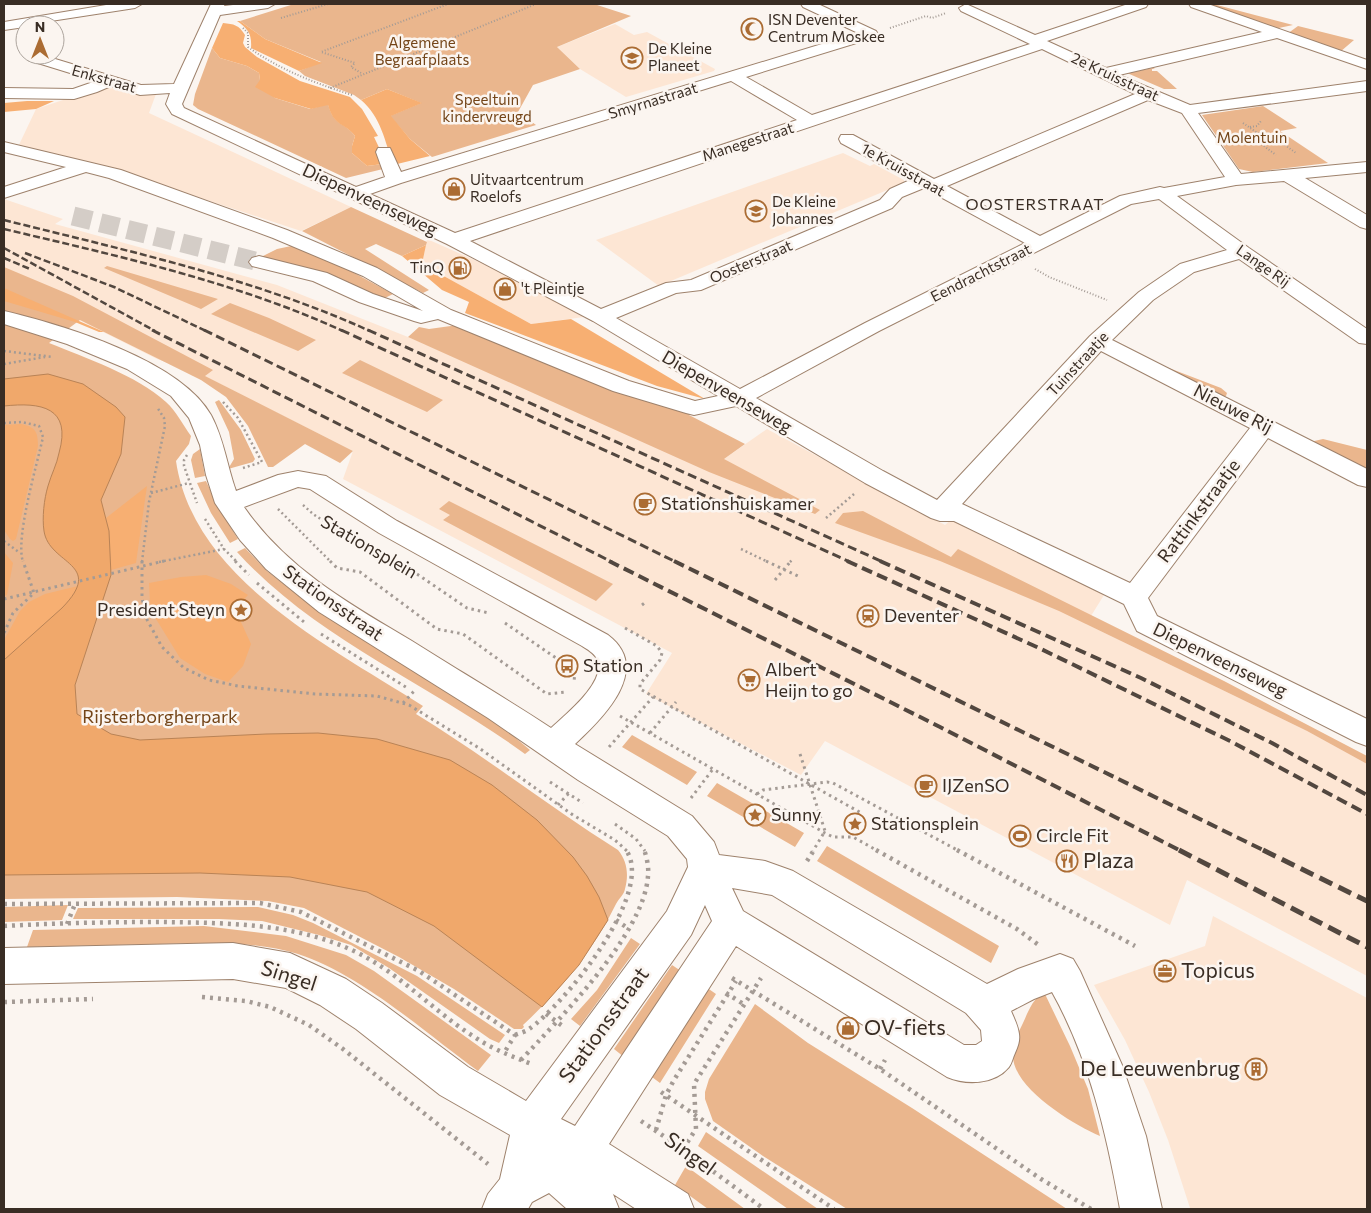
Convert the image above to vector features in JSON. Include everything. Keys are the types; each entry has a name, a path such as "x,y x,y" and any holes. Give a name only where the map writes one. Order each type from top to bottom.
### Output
{"street":[{"path":"7,20 99,4"},
{"path":"7,20 135,4"},
{"path":"215,10 268,4"},
{"path":"808,4 871,34"},
{"name":"Manegestraat","path":"454,240 810,121 1039,42 1142,4"},
{"path":"1196,4 1367,65"},
{"name":"2e Kruisstraat","path":"971,6 1039,42 1148,94 1188,110"},
{"name":"Diepenveenseweg","path":"215,10 174,104 178,111 357,193 454,240 600,317 738,400 874,477 940,512 958,512 1134,597 1147,623 1367,733"},
{"path":"7,20 15,30"},
{"path":"1106,73 1278,33"},
{"name":"Smyrnastraat","path":"357,193 395,179 871,34"},
{"name":"Enkstraat","path":"62,65 140,90 180,88"},
{"path":"734,76 810,121"},
{"path":"4,93 74,94 92,89 109,81"},
{"path":"1236,180 1188,110 1367,86"},
{"name":"Oosterstraat","path":"600,317 673,287 694,286 886,204 896,193 928,183 1148,94"},
{"name":"1e Kruisstraat","path":"847,139 1039,243"},
{"name":"Eendrachtstraat","path":"4,147 116,174 280,234 370,272 444,314 621,386 694,408 738,400 864,332 1126,200 1160,192 1236,180 1367,167"},
{"path":"384,152 395,179"},
{"path":"4,193 85,167"},
{"path":"1295,174 1367,223"},
{"name":"Lange Rij","path":"1160,192 1242,252 1367,338"},
{"name":"Tuinstraatje","path":"940,512 1098,341 1146,296 1187,268 1242,252"},
{"path":"259,262 320,277 366,298 421,317 444,314"},
{"name":"Stationsstraat","path":"4,317 75,339 135,364 179,391 200,416 212,445 218,475 228,503 249,534 275,562 329,605 499,708 589,770 680,826 702,853 705,868 731,923"},
{"name":"Nieuwe Rij","path":"1098,341 1367,478"},
{"name":"Rattinkstraatje","path":"1134,597 1265,425"},
{"name":"Stationsplein","path":"228,503 287,481 298,479 317,482 388,527 592,638 603,647 612,660 613,669 606,688 596,702 554,745"},
{"path":"510,1199 568,1159 611,1106 731,923 960,1064 972,1066 984,1064 999,1049 1000,1027 995,1015 987,1006 781,882 765,877 705,868"},
{"name":"Stationsstraat","path":"510,1199 532,1126 679,923 705,868"},
{"name":"Singel","path":"4,966 233,961 263,964 290,971 334,992 369,1016 454,1081 532,1126"},
{"path":"987,1006 1002,995 1019,987 1060,972 1068,983 1093,1039 1109,1082 1124,1133 1141,1209"},
{"path":"532,1126 568,1159 598,1209"},
{"path":"568,1159 673,1209"}],"path":[{"path":"278,19 328,4"},
{"path":"361,74 351,67 355,63 321,52 448,4"},
{"path":"330,88 536,4"},
{"path":"871,34 926,16 932,18 971,6"},
{"path":"215,10 241,26 248,33 248,48 258,55 306,80 352,95"},
{"path":"1220,106 1259,134 1256,140 1295,174"},
{"path":"1257,138 1275,138 1296,153"},
{"path":"1013,256 1049,277 1131,310"},
{"path":"4,351 56,358"},
{"path":"4,364 50,357"},
{"path":"153,401 164,418 165,426 151,493 141,568 144,612 162,647 182,666 198,677 222,685 323,694 373,695 398,700 419,710 481,748 558,805 622,845 629,853 633,868 630,891 623,909 601,946 577,980 559,1001 528,1031 521,1035 515,1035"},
{"path":"4,423 33,423 39,426 42,431 42,444 25,519 20,553 34,592"},
{"path":"826,518 874,477"},
{"name":"Stationsplein","path":"301,503 313,514 319,516 370,551 389,554"},
{"name":"Stationsplein","path":"281,505 277,508 284,516 337,568 360,572 437,629 463,634 547,694 574,691 575,671 499,618"},
{"path":"4,541 20,553"},
{"path":"4,599 141,568 192,554 224,549"},
{"path":"741,549 798,576"},
{"path":"775,580 793,559"},
{"name":"Stationsplein","path":"413,571 466,608 491,613"},
{"path":"4,632 13,613 34,592"},
{"path":"642,605 647,601"},
{"path":"640,689 864,814"},
{"path":"631,722 653,696"},
{"path":"596,702 825,833 833,837 852,837 1017,929 1041,947 1060,972"},
{"path":"650,733 676,702"},
{"path":"800,754 825,833"},
{"path":"687,802 713,769"},
{"path":"757,794 763,790 827,782 833,783 1134,946"},
{"path":"558,805 568,794"},
{"path":"67,924 75,904"},
{"name":"Stationsstraat","path":"521,1060 582,996 609,958 635,915"},
{"path":"656,1130 666,1095 674,1080 736,981 880,1069 1041,1179 1091,1209"},
{"name":"Singel","path":"200,997 246,1001 277,1010 309,1025 438,1123 510,1199"},
{"path":"4,1002 99,999"},
{"path":"683,1149 696,1129 694,1084 744,1005"},
{"path":"880,1069 885,1060"},
{"path":"666,1095 834,1209"},
{"name":"Singel","path":"611,1106 656,1130 764,1209"}],"shaded area":[{"path":"237,21 240,21 265,39 322,63 299,71 251,48 251,39 248,32"},
{"path":"223,23 241,29 245,35 243,43 245,47 257,57 300,81 350,97 362,109 378,136 374,137 385,160 383,164 367,166 352,153 355,136 336,121 328,105 311,109 275,98 255,87 260,80 259,73 247,66 220,58 212,48"},
{"name":"De Kleine Planeet","path":"615,24 634,35 647,32 715,69 714,71 626,97 580,69 557,47"},
{"path":"102,87 110,87 132,94 156,94 149,113 351,207 301,231 128,174 17,149 36,109"},
{"path":"387,89 422,103 391,116 410,139 430,156 393,165 378,122 361,100"},
{"path":"54,101 36,109 4,112 4,103"},
{"name":"De Kleine Johannes","path":"843,153 870,166 874,164 904,180 904,183 659,286 596,240"},
{"path":"4,199 63,219 55,224 277,285 473,365 724,459 767,429 945,525 953,518 1104,595 1086,624 1307,731 1367,764 1367,976 1187,880 1170,925 825,741 801,775 646,694 672,653 343,479 353,451 206,377 157,359 79,320 4,288"},
{"path":"427,239 515,278 584,317 531,324 422,264"},
{"path":"426,245 422,264 531,324 571,319 705,399 657,386 465,313 469,302 442,290 402,256"},
{"path":"4,288 104,332 4,301"},
{"path":"48,374 83,384 116,407 125,417 121,454 101,500 109,531 111,575 75,685 77,714 111,734 140,740 318,733 377,739 450,760 492,785 537,820 573,857 599,897 608,920 579,965 542,1007 434,926 367,892 290,877 200,873 4,875 4,660 62,608 74,593 78,582 77,573 55,551 48,542 44,531 44,503 59,453 62,438 61,426 57,417 41,407 30,405 4,406 4,379"},
{"path":"21,424 33,428 36,433 38,446 16,539 13,541 4,530 4,425"},
{"path":"147,486 136,563 111,570 109,531 106,518"},
{"path":"4,552 13,563 7,595 4,596"},
{"path":"206,575 231,584 248,595 235,609 251,644 243,666 228,682 205,674 180,658 156,619 150,603 149,583"},
{"path":"78,586 70,600 62,608 4,660 4,640 20,611 29,602 45,594"},
{"name":"De Leeuwenbrug","path":"1213,916 1367,998 1367,1209 1190,1208 1168,1140 1149,1092 1125,1040 1094,985 1205,946"}],"green space":[{"name":"Algemene Begraafplaats","path":"294,4 594,4 631,16 557,47 580,69 533,85 518,112 536,125 432,157 410,139 390,116 421,103 387,89 361,100 354,95 305,76 299,71 321,62 265,39 240,21"},
{"path":"1203,4 1213,4 1293,25 1274,29"},
{"path":"1298,26 1354,40 1340,52 1287,34"},
{"path":"212,48 220,58 247,66 259,73 260,80 275,98 310,109 328,104 333,117 355,136 352,153 367,166 383,164 383,169 346,178 198,109 193,105 195,94"},
{"path":"1153,68 1155,69 1152,69 1152,71 1157,71 1177,89 1164,89 1127,73"},
{"name":"Molentuin","path":"1263,106 1297,128 1280,131 1328,163 1253,172 1239,169 1202,115"},
{"path":"351,207 427,242 426,245 402,256 376,244 365,249 429,290 423,293 302,231"},
{"path":"296,245 310,249 393,294 383,299 261,257 277,249"},
{"path":"107,266 218,299 201,309 104,268"},
{"name":"Rijsterborgherpark","path":"4,267 73,296 213,370 205,376 353,451 340,463 305,444 273,467 268,467 248,426 226,397 201,380 80,320 49,343 126,375 154,392 173,410 191,436 189,444 176,461 188,503 209,541 238,575 272,606 348,660 423,706 416,714 618,850 621,854 627,873 624,893 597,938 575,969 523,1025 522,1029 514,1029 454,989 399,957 304,908 268,901 177,897 4,899"},
{"path":"230,303 269,318 316,340 298,351 211,314"},
{"path":"458,325 689,413 689,415 745,444 724,459 820,510 815,514 709,472 408,337 419,327 429,329"},
{"path":"360,360 443,400 427,412 342,373"},
{"path":"1161,365 1221,388 1227,393 1226,396 1223,397"},
{"path":"219,400 241,430 255,459 253,462 228,469 234,459 229,432 215,402"},
{"path":"1323,439 1367,450 1367,471 1310,442"},
{"path":"200,449 205,476 195,478 191,460 193,454"},
{"path":"206,481 220,510 238,539 230,543 211,513 197,483"},
{"path":"449,501 613,584 596,601 443,520 450,515 439,509"},
{"path":"863,511 951,557 958,549 1224,681 1367,756 1367,764 1307,731 1059,611 940,561 835,523 843,513"},
{"path":"245,548 267,571 322,614 498,723 530,750 525,754 489,729 338,636 268,583 237,552"},
{"path":"632,735 697,772 687,785 622,747"},
{"path":"717,783 804,833 795,847 707,796"},
{"path":"827,846 999,946 991,963 817,861"},
{"path":"68,905 62,920 4,922 4,907"},
{"path":"258,907 293,915 313,923 417,976 505,1035 499,1043 490,1039 389,968 351,945 319,935 262,921 219,919 73,919 78,908"},
{"path":"204,926 286,936 346,955 374,971 491,1055 478,1071 392,1006 346,976 322,963 298,954 264,946 211,943 27,947 33,930"},
{"path":"631,938 640,944 580,1026 571,1019 597,990"},
{"path":"672,965 684,973 624,1057 614,1049"},
{"path":"703,985 716,994 660,1083 648,1074"},
{"path":"1044,992 1088,1089 1100,1136 1075,1123 1047,1104 1023,1080 1016,1068 1013,1056 1015,1043 1031,1006 1036,998"},
{"path":"755,1004 808,1043 1067,1209 847,1209 763,1156 713,1121 705,1099 709,1079"},
{"path":"706,1132 818,1209 788,1209 698,1146"},
{"path":"686,1166 745,1209 708,1209 675,1185"}],"tunnel":[{"path":"73,216 259,262"}],"railway":[{"path":"4,220 190,267 281,296 326,312 370,331"},
{"path":"4,229 133,260 219,284 261,298 343,331"},
{"path":"4,248 155,331"},
{"path":"25,253 114,287 206,331"},
{"path":"4,258 30,269"},
{"path":"152,330 612,562"},
{"path":"204,330 676,562"},
{"path":"341,330 850,562"},
{"path":"368,330 883,562"},
{"path":"609,561 940,727 1181,851"},
{"path":"674,561 1265,851"},
{"path":"847,561 1039,648 1230,741 1367,814"},
{"path":"880,561 1141,678 1272,743 1367,795"},
{"path":"1179,850 1367,947"},
{"path":"1263,850 1367,901"}],"place":[{"name":"ISN Deventer Centrum Moskee","path":"752,29"},
{"name":"De Kleine Planeet","path":"632,58"},
{"name":"Uitvaartcentrum Roelofs","path":"454,189"},
{"name":"De Kleine Johannes","path":"756,211"},
{"name":"TinQ","path":"460,268"},
{"name":"'t Pleintje","path":"505,289"},
{"name":"Stationshuiskamer","path":"645,504"},
{"name":"President Steyn","path":"241,610"},
{"name":"Deventer","path":"868,616"},
{"name":"Station","path":"567,666"},
{"name":"Albert Heijn to go","path":"749,680"},
{"name":"IJZenSO","path":"926,786"},
{"name":"Sunny","path":"755,815"},
{"name":"Stationsplein","path":"855,824"},
{"name":"Circle Fit","path":"1020,836"},
{"name":"Plaza","path":"1067,861"},
{"name":"Topicus","path":"1165,971"},
{"name":"OV-fiets","path":"848,1028"},
{"name":"De Leeuwenbrug","path":"1256,1069"}],"district":[{"name":"OOSTERSTRAAT","path":"1035,204"}],"park label":[{"name":"Speeltuin kindervreugd","path":"487,108"}]}
